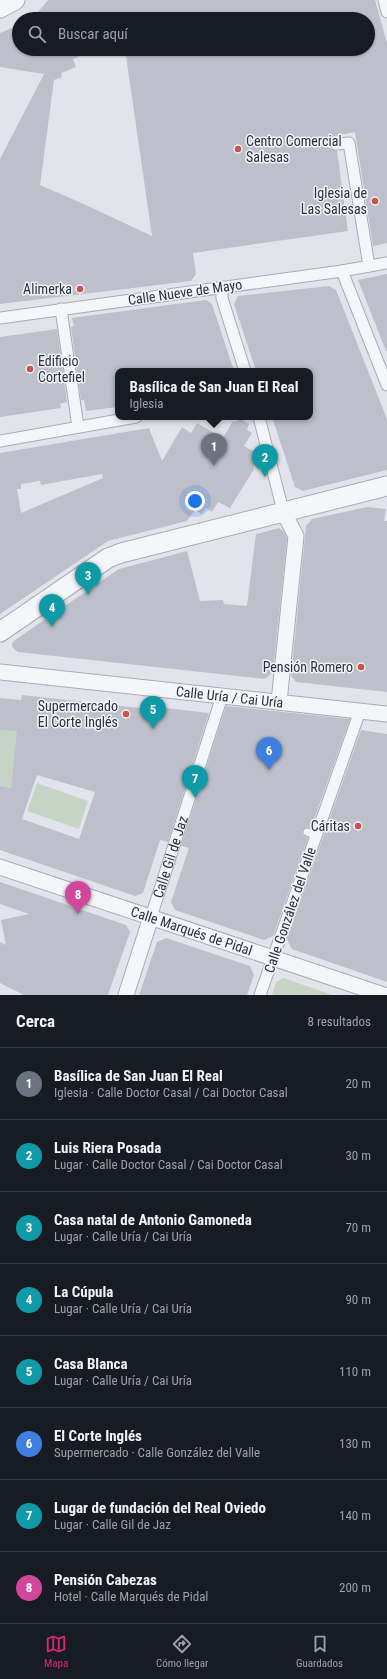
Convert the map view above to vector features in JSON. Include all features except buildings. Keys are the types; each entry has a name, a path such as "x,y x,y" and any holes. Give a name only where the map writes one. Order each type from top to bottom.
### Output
{"street":[{"path":"0,8 15,0"},
{"path":"384,0 387,12"},
{"path":"336,144 349,143 372,266"},
{"name":"Calle Nueve de Mayo","path":"0,318 342,271 387,263"},
{"path":"342,271 387,385"},
{"path":"222,287 222,298 244,368"},
{"path":"61,309 78,427"},
{"path":"0,441 119,420"},
{"path":"260,420 283,509 296,536 279,702"},
{"path":"0,632 108,558 121,553 386,486"},
{"name":"Calle Uría / Cai Uría","path":"0,672 387,714"},
{"name":"Calle Gil de Jaz","path":"126,995 222,696"},
{"name":"Calle González del Valle","path":"260,995 274,958 312,834 360,711"},
{"name":"Calle Marqués de Pidal","path":"0,867 384,995"}],"green space":[{"path":"21,700 11,788 0,786 0,730"},
{"path":"37,783 88,801 79,829 27,811"},
{"path":"284,978 332,995 272,995 276,982"}],"place":[{"name":"Centro Comercial Salesas","path":"238,149"},
{"name":"Iglesia de Las Salesas","path":"375,201"},
{"name":"Alimerka","path":"80,289"},
{"name":"Edificio Cortefiel","path":"30,369"},
{"name":"Basílica de San Juan El Real","path":"214,466"},
{"name":"Luis Riera Posada","path":"265,477"},
{"name":"Casa natal de Antonio Gamoneda","path":"88,595"},
{"name":"La Cúpula","path":"52,627"},
{"name":"Pensión Romero","path":"361,667"},
{"name":"Supermercado El Corte Inglés","path":"126,714"},
{"name":"Casa Blanca","path":"153,729"},
{"name":"El Corte Inglés","path":"269,770"},
{"name":"Lugar de fundación del Real Oviedo","path":"195,798"},
{"name":"Cáritas","path":"358,826"},
{"name":"Pensión Cabezas","path":"78,914"}]}
